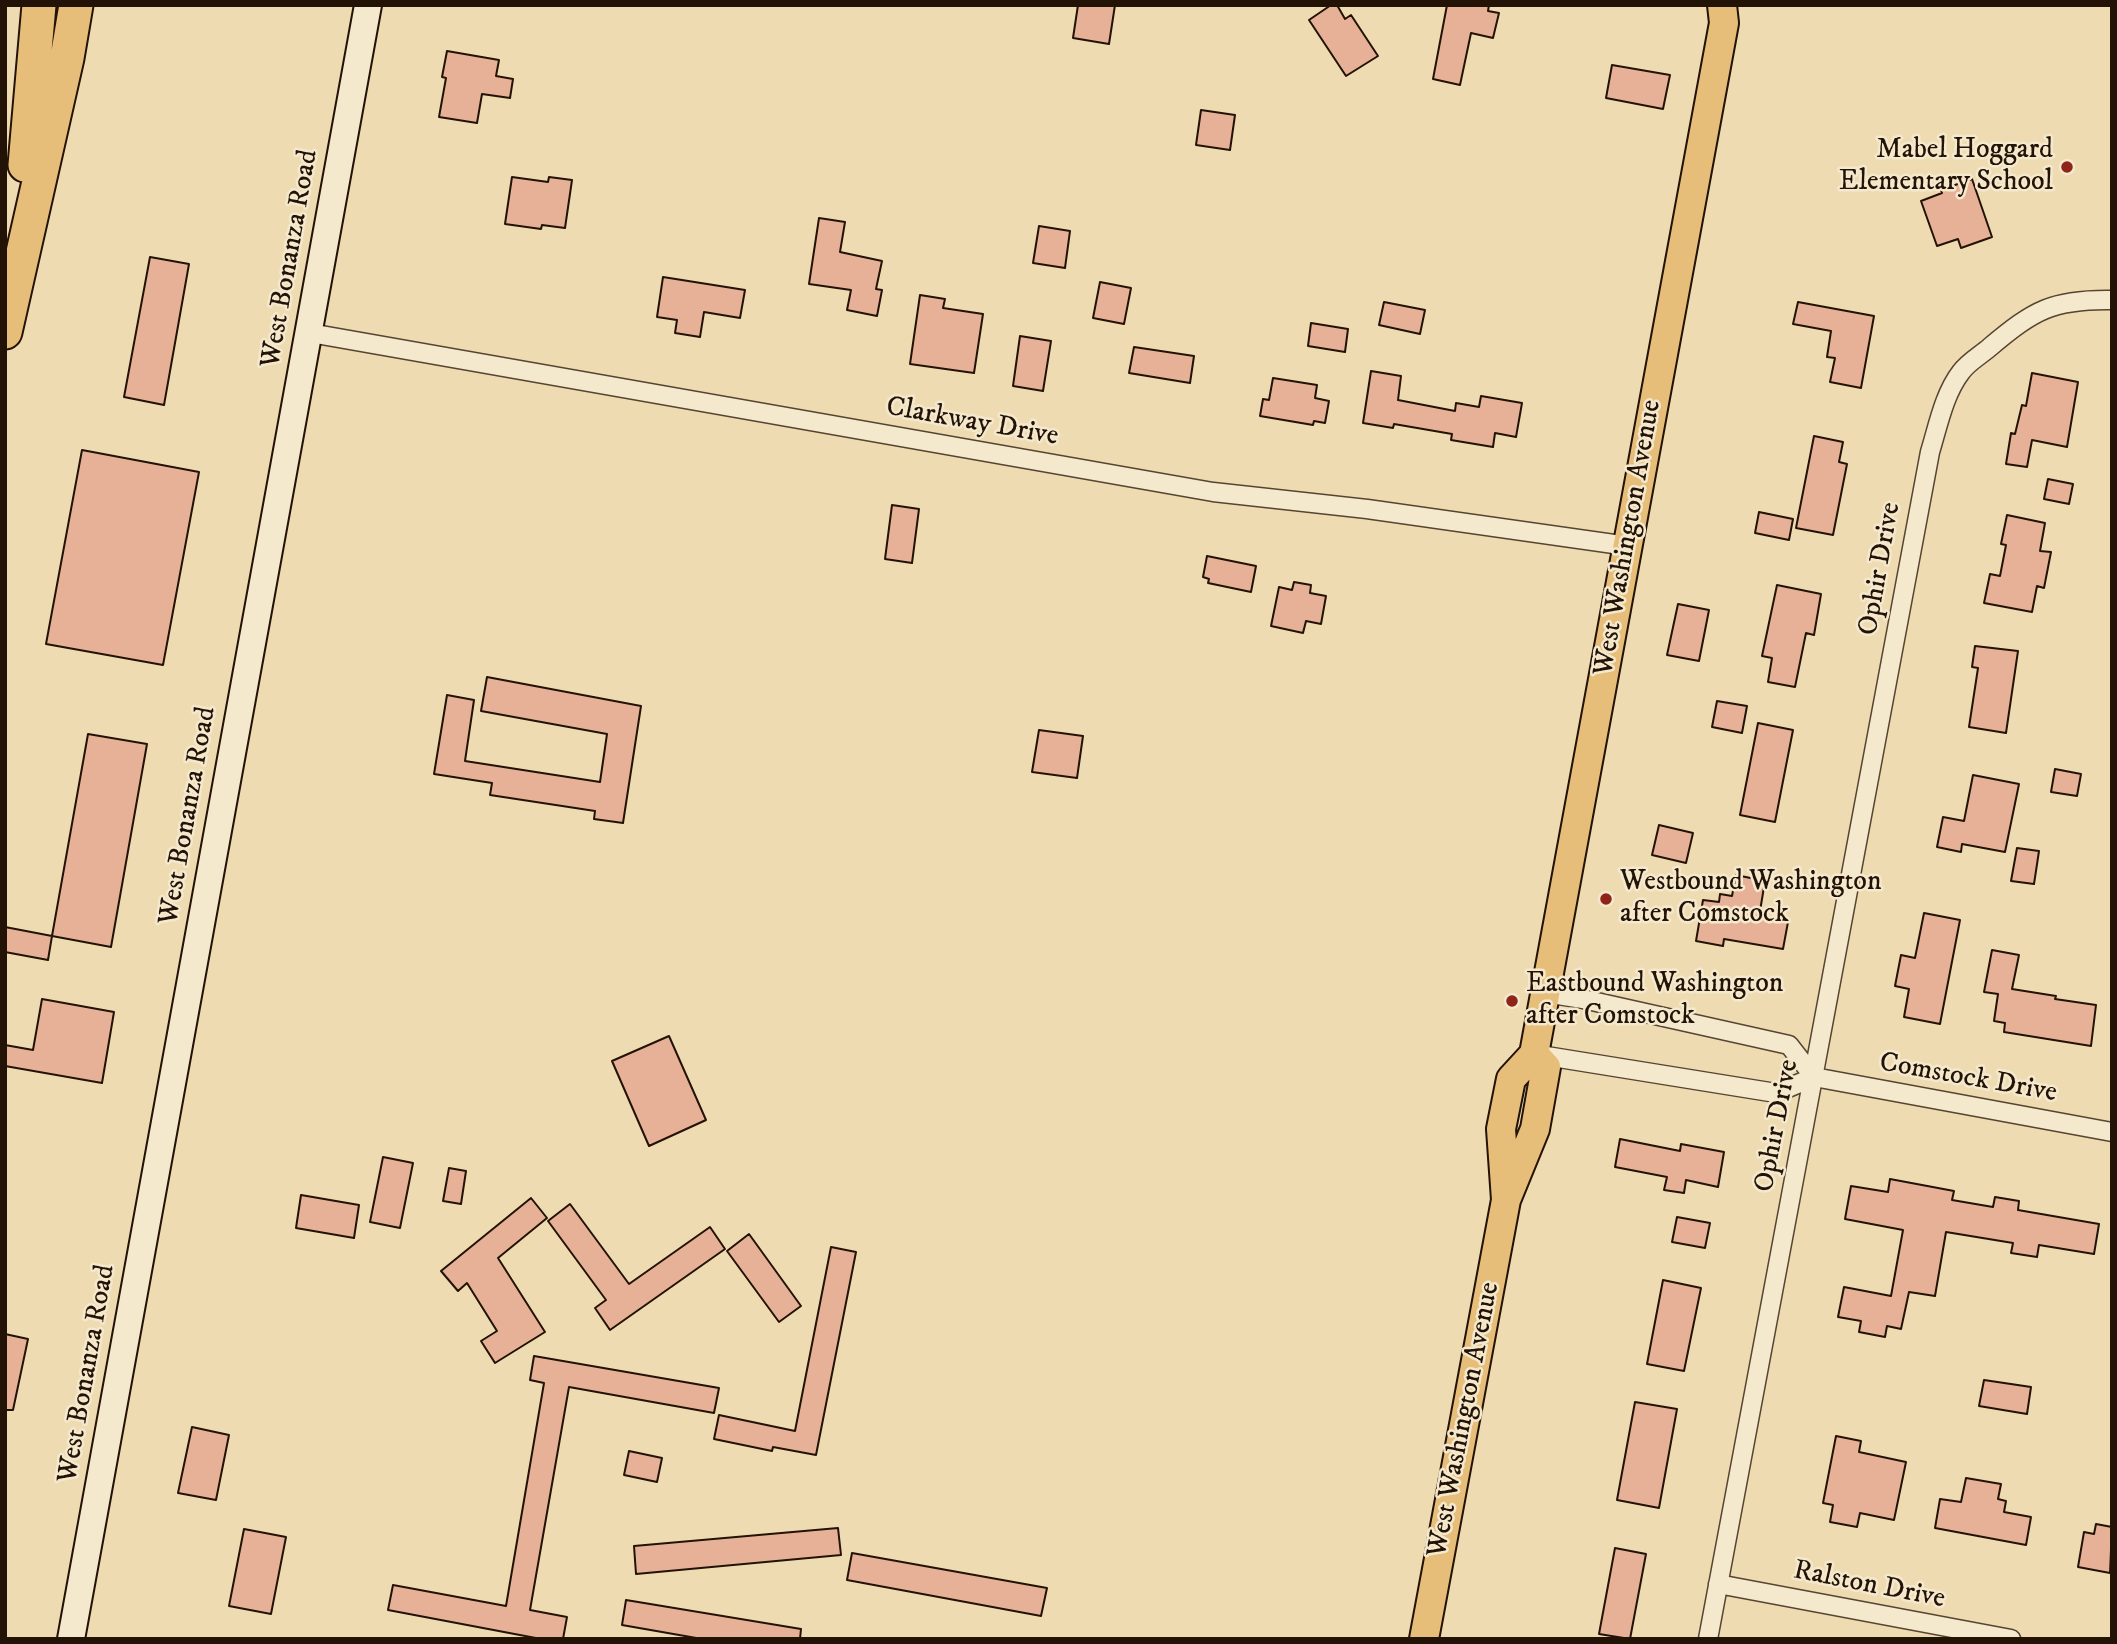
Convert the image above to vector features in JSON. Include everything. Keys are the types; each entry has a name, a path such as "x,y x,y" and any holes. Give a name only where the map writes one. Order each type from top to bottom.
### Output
{"highway":[{"path":"13,300 39,5"},
{"path":"5,332 67,58 76,5"}],"main road":[{"name":"West Bonanza Road","path":"71,1639 368,5"},
{"name":"West Washington Avenue","path":"1424,1639 1506,1200 1501,1129 1511,1079 1534,1054 1726,11"}],"street":[{"name":"Ophir Drive","path":"1708,1639 1930,452 1944,406 1961,371 2018,323 2045,309 2079,299 2112,300"},
{"name":"Clarkway Drive","path":"310,333 1213,492 1367,509 1628,546"},
{"path":"1534,1054 1776,1093 1814,1077 1789,1045 1545,993"},
{"name":"Comstock Drive","path":"1814,1077 2112,1132"},
{"name":"Ralston Drive","path":"1718,1584 2011,1639"}],"building":[{"path":"1078,5 1115,5 1109,44 1073,38"},
{"path":"1331,5 1337,5 1345,19 1351,15 1378,56 1346,76 1309,20"},
{"path":"1447,5 1489,5 1488,11 1499,13 1493,38 1471,33 1460,85 1433,79"},
{"path":"447,51 499,60 496,76 513,79 510,98 482,94 477,123 439,117 446,78 442,77"},
{"path":"1612,65 1670,75 1663,109 1606,98"},
{"path":"1201,110 1235,115 1230,150 1196,145"},
{"path":"512,177 548,182 549,177 572,180 565,228 542,225 541,229 505,224"},
{"path":"1972,179 1992,237 1961,248 1958,239 1937,246 1921,201 1942,193 1941,190"},
{"path":"819,218 845,222 840,252 882,261 876,289 882,290 877,316 847,310 851,290 809,284"},
{"path":"1039,226 1070,231 1065,268 1033,263"},
{"path":"150,257 189,264 164,405 124,397"},
{"path":"663,277 745,290 740,318 704,312 700,337 675,333 677,320 657,317"},
{"path":"1100,282 1131,288 1124,324 1093,318"},
{"path":"920,295 945,299 943,308 983,314 974,373 910,364"},
{"path":"1384,302 1425,310 1420,334 1379,325"},
{"path":"1798,302 1874,316 1861,388 1830,382 1835,358 1827,357 1831,331 1793,324"},
{"path":"1311,323 1348,329 1345,352 1308,346"},
{"path":"1020,336 1051,341 1043,391 1013,386"},
{"path":"1134,347 1194,356 1190,383 1129,373"},
{"path":"1371,371 1401,376 1398,400 1455,411 1456,403 1479,407 1481,396 1522,403 1516,437 1495,433 1493,447 1451,440 1452,434 1394,424 1393,428 1363,423"},
{"path":"2032,373 2078,382 2067,447 2032,440 2027,467 2006,464 2011,433 2015,434 2022,405 2026,406"},
{"path":"1273,378 1317,385 1315,398 1329,401 1325,423 1314,421 1313,425 1260,416 1263,399 1269,400"},
{"path":"1814,436 1843,442 1839,462 1847,464 1833,535 1796,528"},
{"path":"82,450 199,472 163,665 46,644"},
{"path":"2048,479 2073,484 2069,504 2044,499"},
{"path":"892,505 919,509 912,563 885,559"},
{"path":"1759,512 1793,519 1789,540 1755,533"},
{"path":"2007,515 2045,523 2040,551 2051,552 2044,588 2037,586 2032,612 1984,603 1990,574 2000,576 2006,545 2001,544"},
{"path":"1207,556 1256,566 1251,592 1208,583 1209,579 1203,577"},
{"path":"1294,582 1311,585 1310,593 1326,596 1321,624 1306,621 1303,633 1271,626 1279,587 1292,590"},
{"path":"1777,585 1821,594 1814,635 1806,633 1795,687 1768,682 1772,658 1762,656"},
{"path":"1678,604 1709,610 1699,661 1667,655"},
{"path":"1975,646 2018,651 2006,733 1969,727 1978,668 1972,667"},
{"path":"487,677 641,706 623,823 594,819 595,811 490,795 492,783 434,774 447,695 474,700 465,761 600,782 607,734 481,711"},
{"path":"1717,701 1747,706 1742,733 1712,727"},
{"path":"1758,723 1793,730 1775,822 1740,815"},
{"path":"1039,730 1083,736 1077,778 1032,772"},
{"path":"88,734 147,744 111,947 52,936"},
{"path":"2055,769 2081,774 2077,796 2051,792"},
{"path":"1973,775 2019,784 2005,852 1962,844 1961,852 1937,847 1943,817 1964,821"},
{"path":"1659,825 1693,833 1686,863 1652,855"},
{"path":"2017,848 2039,851 2034,884 2011,881"},
{"path":"1736,875 1765,881 1759,917 1788,922 1783,949 1724,939 1723,946 1696,941 1703,900 1719,902 1720,894 1732,896"},
{"path":"1924,913 1960,920 1940,1024 1904,1017 1909,989 1895,986 1901,955 1915,958"},
{"path":"5,927 52,936 48,960 5,952"},
{"path":"1992,950 2019,955 2012,989 2096,1005 2091,1046 2004,1032 2005,1023 1994,1021 1998,994 1984,992"},
{"path":"42,999 114,1012 102,1083 5,1066 5,1045 33,1050"},
{"path":"669,1036 706,1120 649,1146 612,1061"},
{"path":"1620,1139 1680,1151 1681,1144 1724,1152 1718,1187 1686,1180 1684,1193 1664,1190 1667,1177 1615,1167"},
{"path":"383,1157 413,1163 400,1228 370,1222"},
{"path":"449,1168 466,1171 461,1204 443,1201"},
{"path":"1890,1179 1954,1191 1952,1200 1993,1207 1995,1197 2019,1201 2018,1210 2099,1224 2094,1254 2039,1245 2037,1257 2011,1253 2013,1243 1946,1232 1935,1296 1909,1292 1901,1329 1887,1326 1885,1337 1859,1332 1861,1321 1838,1317 1844,1287 1891,1296 1903,1230 1845,1219 1851,1186 1888,1192"},
{"path":"301,1195 359,1205 354,1238 296,1228"},
{"path":"531,1198 547,1218 498,1258 545,1332 495,1363 481,1341 497,1331 467,1283 458,1291 441,1271"},
{"path":"570,1204 629,1284 710,1227 725,1249 610,1330 595,1308 606,1300 548,1221"},
{"path":"1677,1217 1710,1223 1705,1248 1672,1242"},
{"path":"749,1234 801,1306 779,1322 727,1251"},
{"path":"831,1247 856,1252 816,1455 773,1447 772,1451 714,1439 719,1415 795,1431"},
{"path":"1663,1280 1701,1288 1684,1371 1647,1364"},
{"path":"5,1334 28,1339 13,1410 5,1410"},
{"path":"534,1356 719,1388 714,1413 569,1387 530,1610 567,1617 563,1639 541,1639 388,1610 393,1585 506,1606 544,1383 530,1380"},
{"path":"1984,1380 2031,1387 2027,1414 1979,1406"},
{"path":"1635,1402 1677,1409 1659,1508 1617,1500"},
{"path":"192,1427 229,1435 216,1500 178,1493"},
{"path":"1836,1436 1861,1441 1859,1452 1906,1462 1894,1520 1860,1513 1857,1527 1830,1522 1833,1505 1823,1503"},
{"path":"629,1451 662,1458 657,1482 624,1475"},
{"path":"1966,1478 2001,1484 1998,1499 2006,1501 2004,1512 2031,1517 2026,1545 1935,1528 1940,1499 1961,1502"},
{"path":"2096,1524 2112,1527 2110,1573 2078,1567 2084,1532 2094,1534"},
{"path":"838,1528 841,1555 636,1574 634,1546"},
{"path":"244,1529 286,1537 271,1614 229,1606"},
{"path":"1615,1548 1646,1554 1630,1639 1599,1634"},
{"path":"852,1553 1047,1588 1041,1616 847,1580"},
{"path":"626,1600 801,1629 800,1639 702,1639 622,1625"}],"place":[{"name":"Mabel Hoggard Elementary School","path":"2067,167"},
{"name":"Westbound Washington after Comstock","path":"1606,899"},
{"name":"Eastbound Washington after Comstock","path":"1512,1001"}]}
